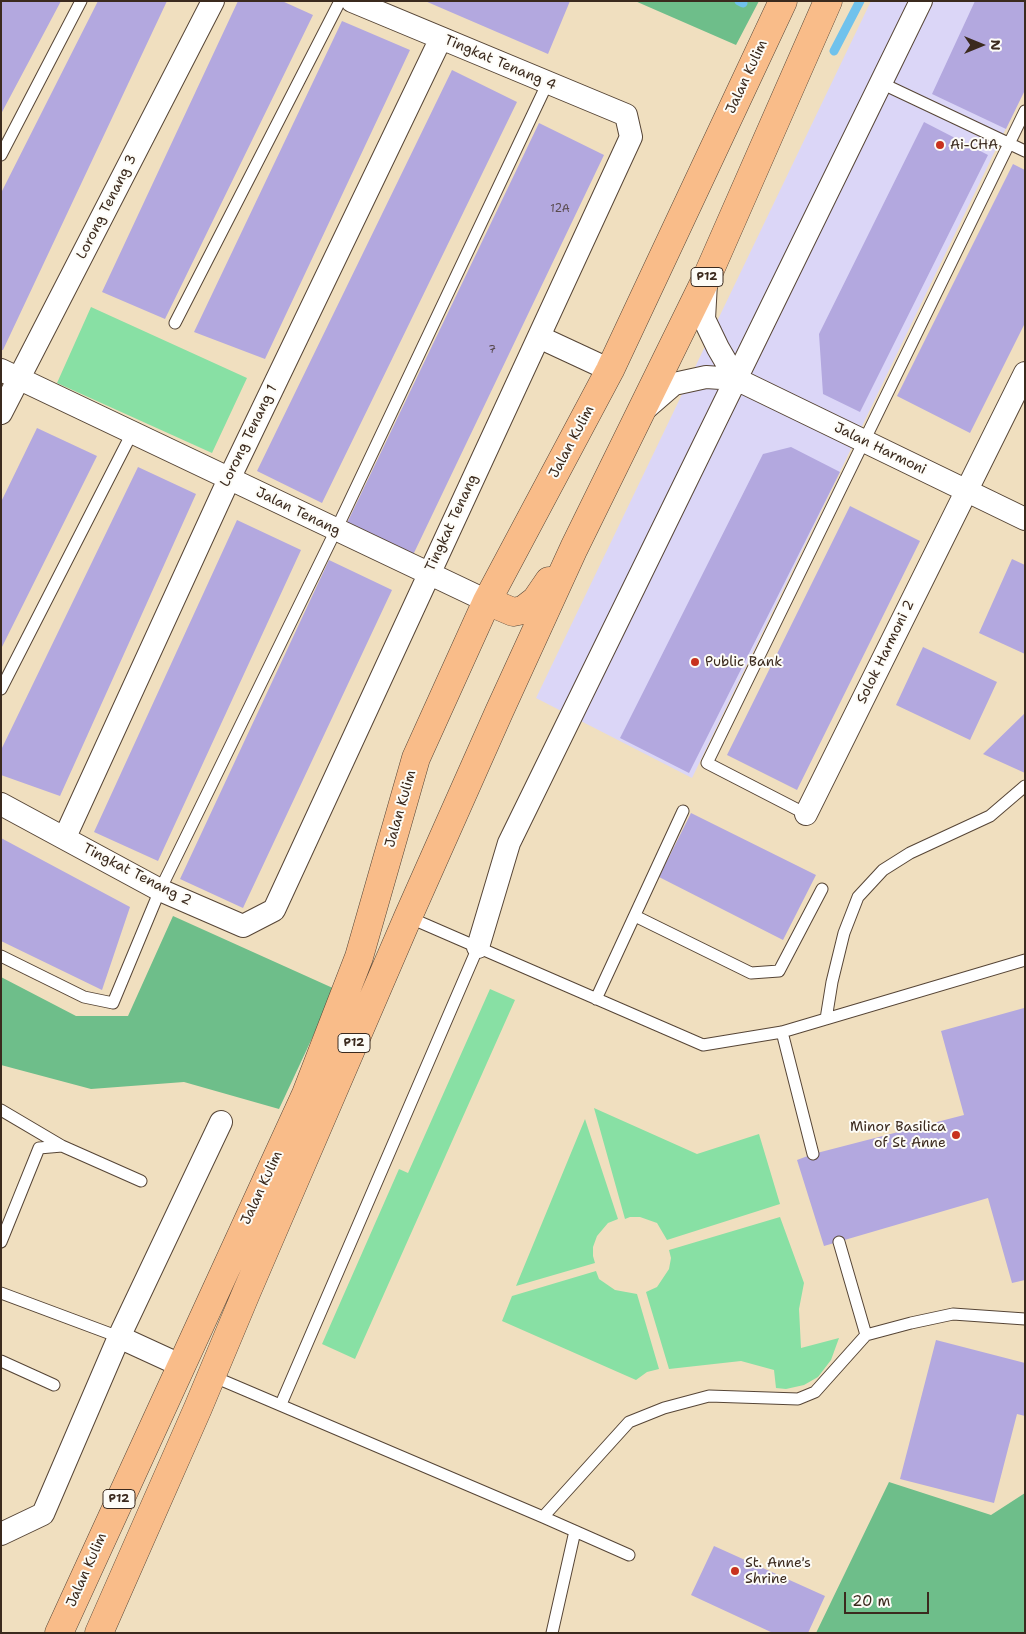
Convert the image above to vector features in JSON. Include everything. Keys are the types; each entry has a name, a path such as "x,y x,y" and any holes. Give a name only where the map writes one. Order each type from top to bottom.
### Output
{"main road":[{"name":"Jalan Kulim","path":"58,1633 306,1094 359,957 416,758 486,601 610,370 783,1"},
{"name":"Jalan Kulim","path":"99,1633 212,1376 408,917 574,548 706,279 828,1"},
{"path":"486,601 513,612 524,610 536,600 574,548"}],"street":[{"name":"Lorong Tenang 3","path":"1,413 10,374 213,1"},
{"name":"Tingkat Tenang 4","path":"352,1 626,115 631,137"},
{"path":"478,947 509,843 921,1"},
{"name":"Lorong Tenang 1","path":"65,837 228,479 441,38"},
{"name":"Tingkat Tenang","path":"274,910 631,137"},
{"path":"706,279 704,319 736,379"},
{"path":"539,337 610,370"},
{"name":"Solok Harmoni 2","path":"806,814 1025,373"},
{"name":"Jalan Tenang","path":"10,374 486,601"},
{"path":"641,413 674,384 706,376 736,379"},
{"name":"Jalan Harmoni","path":"736,379 1025,519"},
{"name":"Tingkat Tenang 2","path":"1,804 160,890 243,926 274,910"},
{"path":"1,1534 42,1514 119,1337 222,1122"},
{"path":"119,1337 180,1365"}],"lane":[{"path":"1,155 81,1"},
{"path":"175,323 340,1"},
{"path":"1,956 84,997 113,1003 160,890 336,530 548,82"},
{"path":"881,83 1025,151"},
{"path":"806,814 707,763 1025,111"},
{"path":"1,689 132,432"},
{"path":"826,1019 844,933 858,896 883,870 910,853 990,816 1025,786"},
{"path":"596,998 683,811"},
{"path":"635,916 751,973 779,971 822,889"},
{"path":"408,917 703,1045 782,1032 1025,960"},
{"path":"281,1404 478,947"},
{"path":"782,1032 813,1154"},
{"path":"1,1110 62,1146 141,1181"},
{"path":"1,1242 39,1148 62,1146"},
{"path":"839,1242 866,1335"},
{"path":"1,1293 119,1337"},
{"path":"543,1517 629,1422 664,1408 708,1396 798,1400 815,1392 866,1335 953,1314 1025,1319"},
{"path":"1,1361 54,1385"},
{"path":"212,1376 629,1555"},
{"path":"552,1633 575,1531"}],"shaded area":[{"path":"871,1 1025,1 1025,89 692,778 536,698"}],"green space":[{"path":"635,1 759,1 736,45"},
{"path":"91,307 247,378 212,453 57,383"},
{"path":"173,916 335,989 279,1109 184,1082 91,1089 1,1065 1,977 76,1016 128,1016"},
{"path":"490,989 515,1000 355,1359 322,1344 399,1169 408,1173"},
{"path":"594,1108 697,1154 759,1134 780,1204 667,1240 657,1223 640,1217 625,1219"},
{"path":"585,1119 618,1219 608,1223 597,1236 593,1247 595,1263 516,1286"},
{"path":"780,1217 804,1283 799,1309 801,1348 839,1338 831,1360 818,1377 804,1385 786,1389 776,1388 774,1370 741,1361 669,1369 646,1292 657,1287 669,1269 671,1258 669,1250"},
{"path":"596,1271 599,1279 615,1290 637,1294 659,1369 647,1372 636,1380 502,1321 512,1296"},
{"path":"889,1482 991,1515 1025,1493 1025,1633 816,1633"}],"building":[{"path":"1,1 61,1 1,114"},
{"path":"98,1 167,1 3,350 1,350 1,193"},
{"path":"238,1 282,1 313,15 165,319 102,292"},
{"path":"425,1 570,1 548,54"},
{"path":"975,1 1025,1 1025,90 1006,129 932,94"},
{"path":"342,21 410,50 265,359 194,332"},
{"path":"452,70 517,102 322,503 257,471"},
{"path":"924,122 988,155 860,412 823,394 819,334"},
{"path":"539,123 604,155 413,555 347,523"},
{"path":"1013,164 1025,170 1025,323 970,433 897,396"},
{"path":"37,428 97,456 1,649 1,502"},
{"path":"791,447 840,472 689,773 620,738 763,454"},
{"path":"138,467 196,494 60,796 1,775 1,750"},
{"path":"850,506 920,541 797,790 727,755"},
{"path":"237,520 301,550 158,861 94,832"},
{"path":"1012,559 1025,565 1025,654 979,633"},
{"path":"329,560 392,590 243,908 180,879"},
{"path":"923,647 997,682 970,740 896,705"},
{"path":"1025,713 1025,773 983,754"},
{"path":"691,813 816,875 783,940 659,877"},
{"path":"1,838 130,907 102,990 1,941"},
{"name":"Minor Basilica of St Anne","path":"1024,1008 1025,1280 1012,1283 988,1198 824,1246 797,1160 813,1154 964,1115 941,1031"},
{"path":"936,1340 1025,1363 1025,1416 1017,1414 994,1503 900,1479"},
{"name":"St. Anne's Shrine","path":"714,1546 825,1596 808,1633 773,1633 691,1595"}],"waterway":[{"path":"739,1 743,3"},
{"path":"834,51 860,1"}],"place":[{"name":"Ai-CHA","path":"940,145"},
{"name":"Public Bank","path":"695,662"},
{"name":"Minor Basilica of St Anne","path":"956,1135"},
{"name":"St. Anne's Shrine","path":"735,1571"}]}
